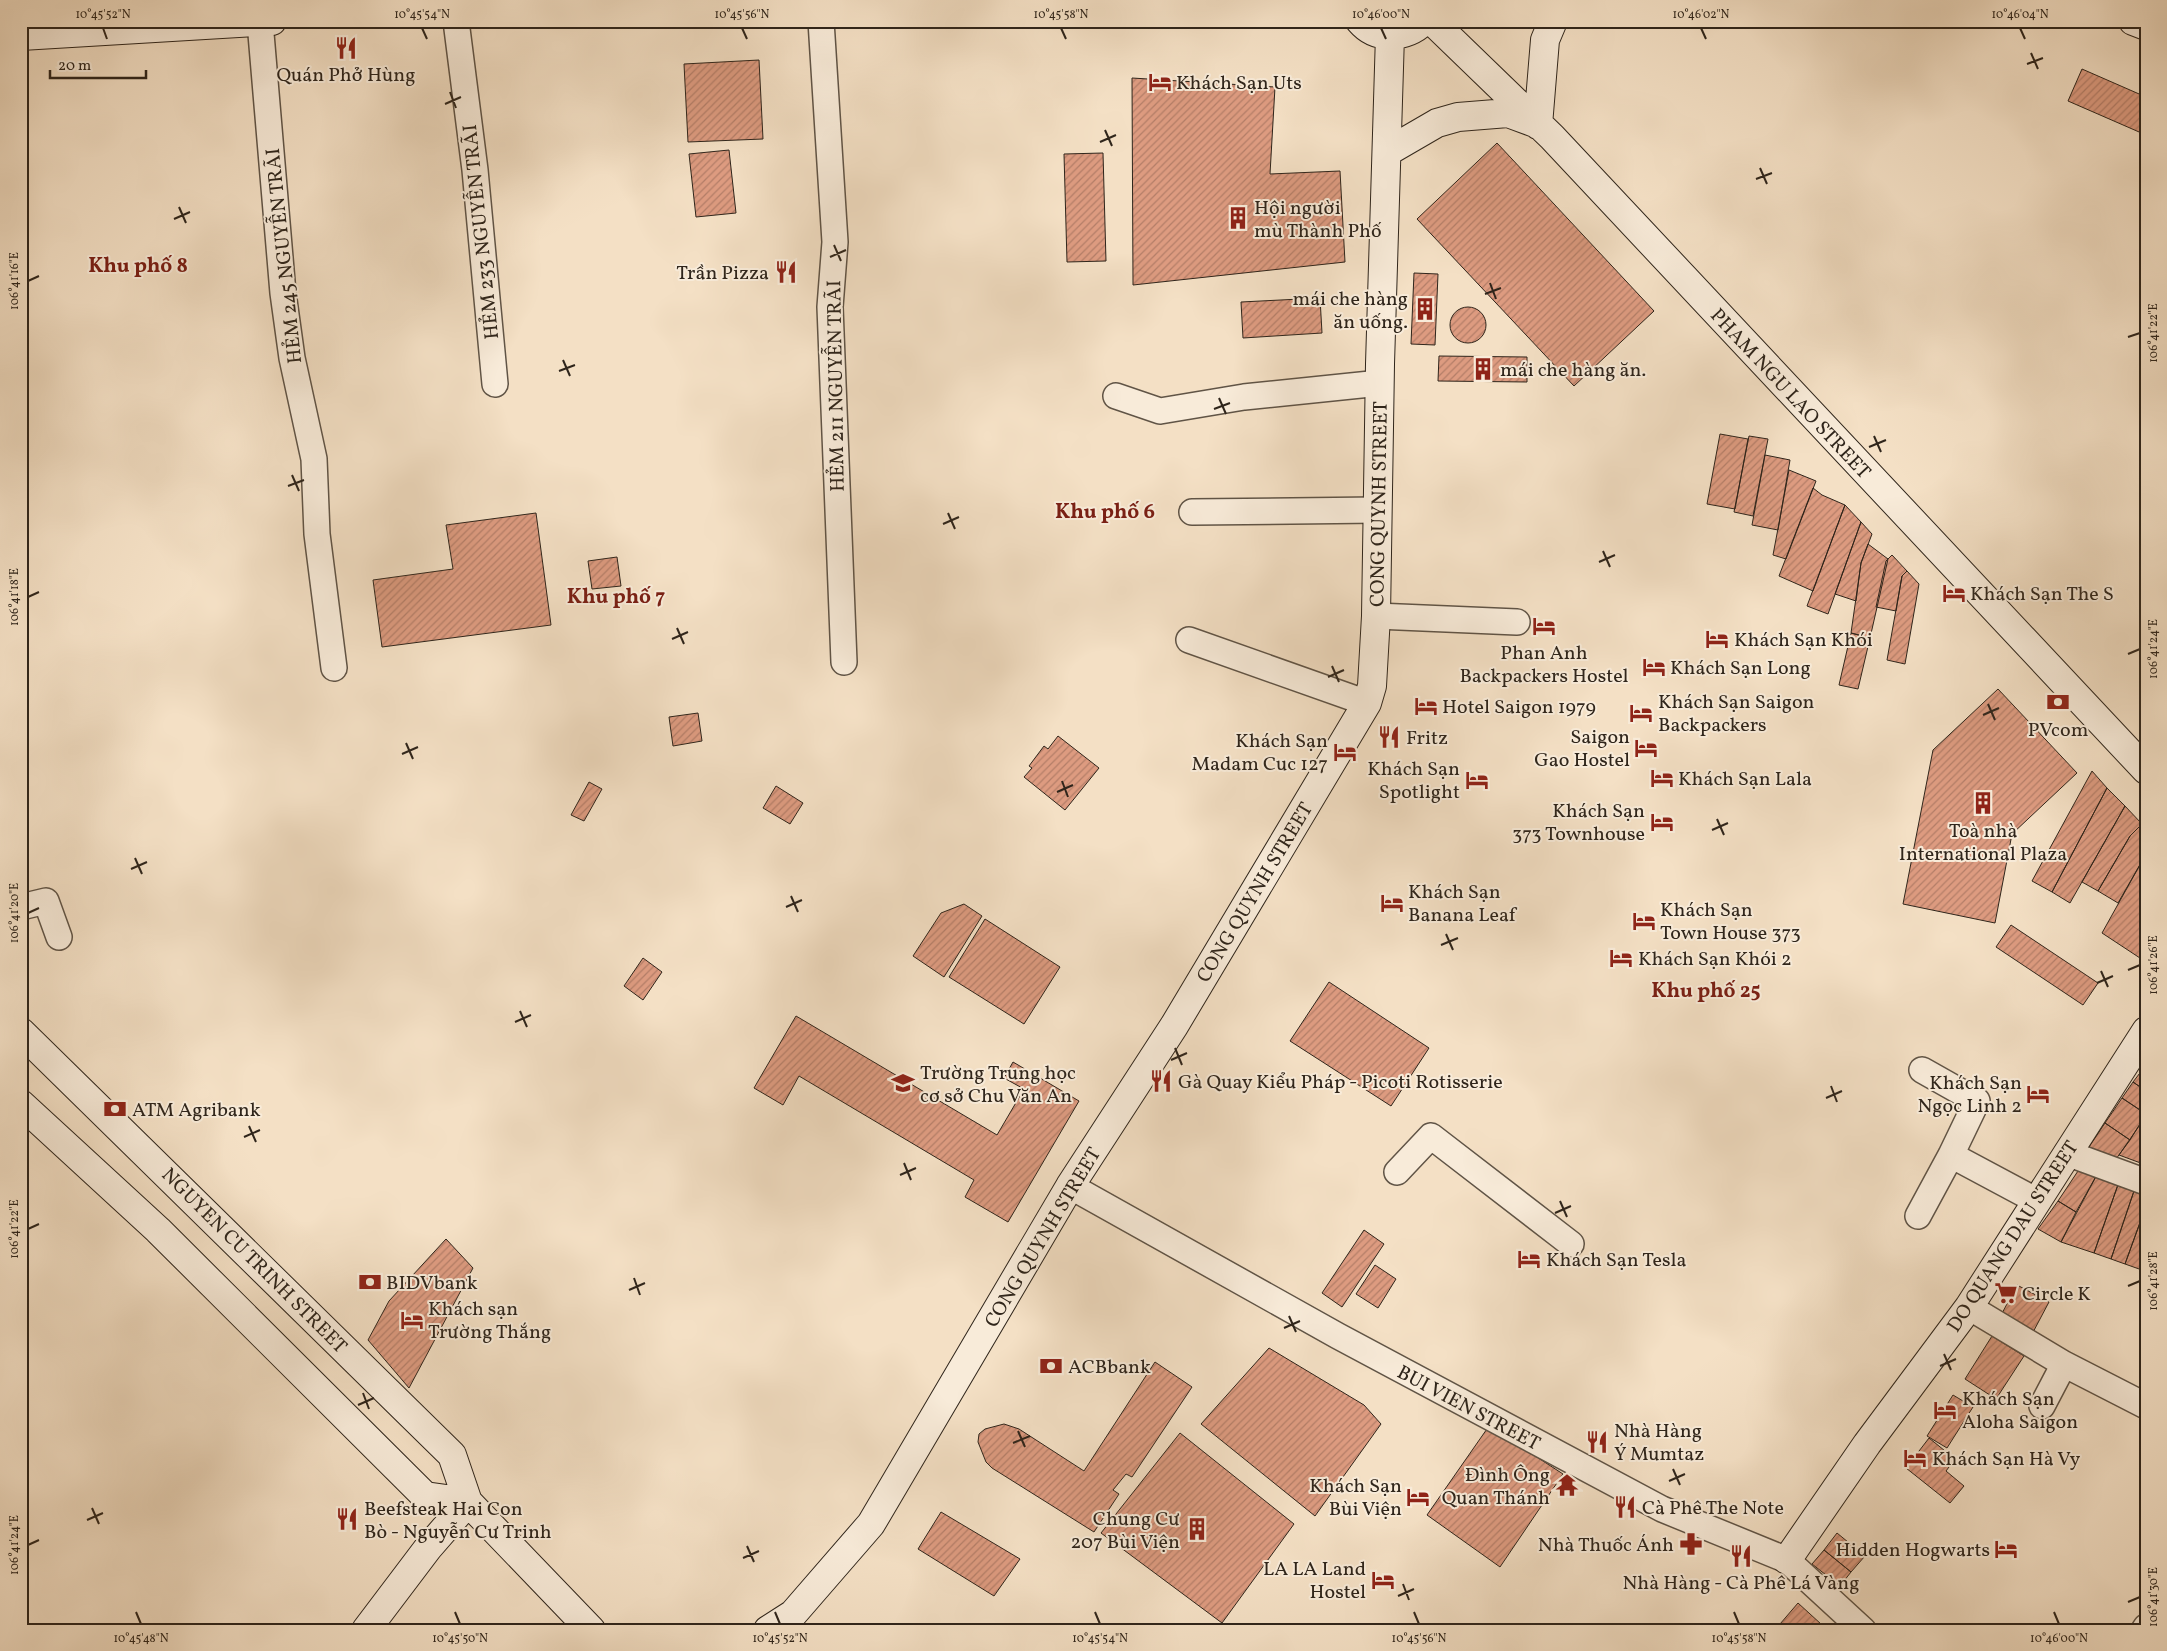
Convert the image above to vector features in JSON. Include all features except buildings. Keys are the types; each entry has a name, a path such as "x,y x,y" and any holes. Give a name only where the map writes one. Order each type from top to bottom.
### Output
{"street":[{"path":"21,36 272,21"},
{"name":"HẺM 233 NGUYỄN TRÃI","path":"456,21 474,170 495,384"},
{"name":"HẺM 211 NGUYỄN TRÃI","path":"821,21 835,242 830,307 844,662"},
{"path":"1360,21 1376,32 1390,35 1410,32 1424,21"},
{"name":"PHAM NGU LAO STREET","path":"1432,21 1559,144 2146,770"},
{"path":"1387,152 1437,123 1458,117 1508,113 1538,125 1545,40 1553,21"},
{"path":"2133,21 2146,26"},
{"name":"HẺM 245 NGUYỄN TRÃI","path":"260,22 283,293 292,358 314,459 317,534 334,668"},
{"name":"CONG QUYNH STREET","path":"768,1630 793,1614 871,1524 1070,1186 1174,1026 1367,703 1372,686 1376,616 1380,383 1390,35"},
{"path":"1116,396 1160,411 1244,397 1380,383"},
{"path":"1192,512 1378,510"},
{"path":"1376,616 1517,622"},
{"path":"1189,640 1367,703"},
{"path":"21,907 46,901 59,937"},
{"name":"DO QUANG DAU STREET","path":"1788,1560 1867,1444 1969,1307 2146,1031"},
{"name":"NGUYEN CU TRINH STREET","path":"21,1032 452,1455 468,1502 591,1630"},
{"path":"1918,1216 1951,1155 1977,1101 1922,1070"},
{"path":"21,1104 158,1230 425,1496 468,1502"},
{"path":"1397,1172 1431,1136 1571,1244"},
{"path":"2067,1153 2146,1182"},
{"path":"1951,1155 2038,1201"},
{"name":"BUI VIEN STREET","path":"1070,1186 1338,1336 1656,1506 1788,1560 1863,1630"},
{"path":"1969,1307 2064,1364 2146,1406"},
{"path":"2042,1406 2064,1364"},
{"path":"366,1630 428,1548 468,1502"}],"place":[{"name":"Quán Phở Hùng","path":"346,48"},
{"name":"Khách Sạn Uts","path":"1160,82"},
{"name":"Hội người mù Thành Phố","path":"1238,218"},
{"name":"Trần Pizza","path":"786,272"},
{"name":"mái che hàng ăn uống.","path":"1425,309"},
{"name":"mái che hàng ăn.","path":"1483,369"},
{"name":"Khách Sạn The S","path":"1954,593"},
{"name":"Phan Anh Backpackers Hostel","path":"1544,626"},
{"name":"Khách Sạn Khói","path":"1717,639"},
{"name":"Khách Sạn Long","path":"1654,667"},
{"name":"PVcom","path":"2058,702"},
{"name":"Hotel Saigon 1979","path":"1426,706"},
{"name":"Khách Sạn Saigon Backpackers","path":"1641,713"},
{"name":"Fritz","path":"1389,737"},
{"name":"Saigon Gao Hostel","path":"1646,748"},
{"name":"Khách Sạn Madam Cuc 127","path":"1345,752"},
{"name":"Khách Sạn Lala","path":"1662,778"},
{"name":"Khách Sạn Spotlight","path":"1477,780"},
{"name":"Toà nhà International Plaza","path":"1983,803"},
{"name":"Khách Sạn 373 Townhouse","path":"1662,822"},
{"name":"Khách Sạn Banana Leaf","path":"1392,903"},
{"name":"Khách Sạn Town House 373","path":"1644,921"},
{"name":"Khách Sạn Khói 2","path":"1621,958"},
{"name":"Gà Quay Kiểu Pháp - Picoti Rotisserie","path":"1161,1081"},
{"name":"Trường Trung học cơ sở Chu Văn An","path":"903,1083"},
{"name":"Khách Sạn Ngọc Linh 2","path":"2038,1094"},
{"name":"ATM Agribank","path":"115,1109"},
{"name":"Khách Sạn Tesla","path":"1529,1259"},
{"name":"BIDVbank","path":"370,1282"},
{"name":"Circle K","path":"2006,1293"},
{"name":"Khách sạn Trường Thắng","path":"412,1320"},
{"name":"ACBbank","path":"1051,1366"},
{"name":"Khách Sạn Aloha Saigon","path":"1945,1410"},
{"name":"Nhà Hàng Ý Mumtaz","path":"1597,1442"},
{"name":"Khách Sạn Hà Vy","path":"1915,1458"},
{"name":"Đình Ông Quan Thánh","path":"1567,1485"},
{"name":"Khách Sạn Bùi Viện","path":"1418,1497"},
{"name":"Cà Phê The Note","path":"1625,1507"},
{"name":"Beefsteak Hai Con Bò - Nguyễn Cư Trinh","path":"347,1519"},
{"name":"Chung Cư 207 Bùi Viện","path":"1197,1529"},
{"name":"Nhà Thuốc Ánh","path":"1691,1544"},
{"name":"Hidden Hogwarts","path":"2006,1549"},
{"name":"Nhà Hàng - Cà Phê Lá Vàng","path":"1741,1556"},
{"name":"LA LA Land Hostel","path":"1383,1580"}],"district":[{"name":"Khu phố 8","path":"138,265"},
{"name":"Khu phố 6","path":"1105,511"},
{"name":"Khu phố 7","path":"616,596"},
{"name":"Khu phố 25","path":"1706,990"}]}
